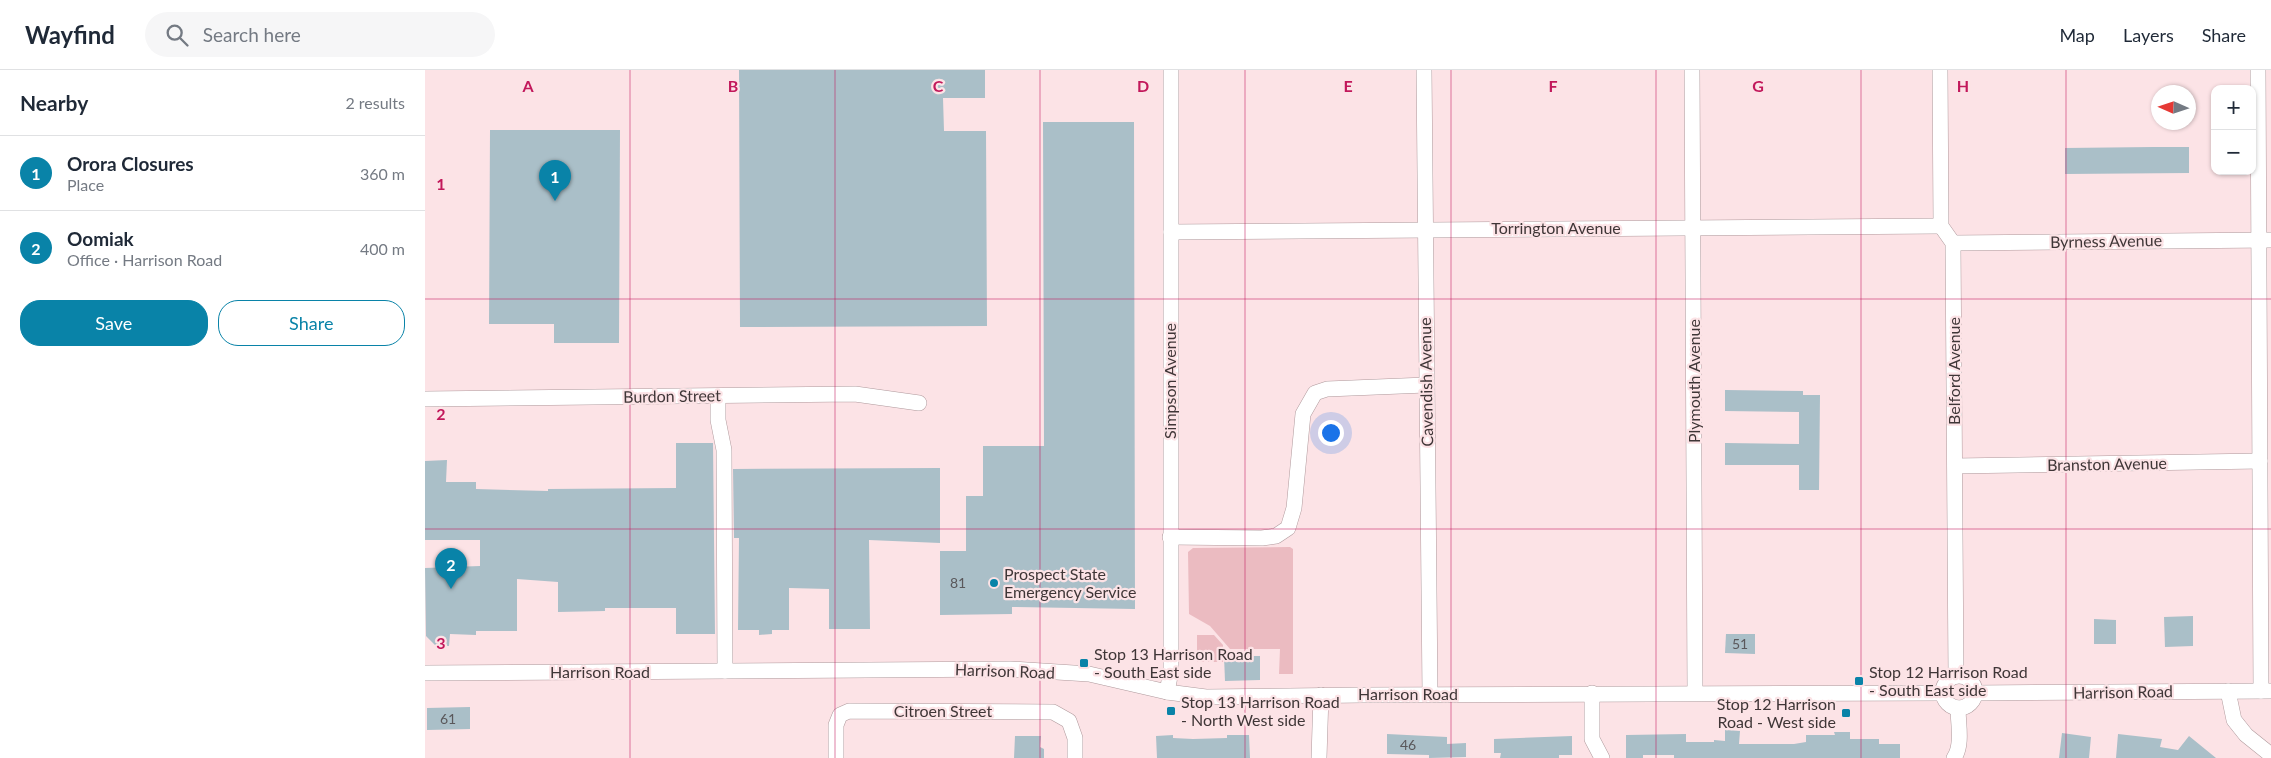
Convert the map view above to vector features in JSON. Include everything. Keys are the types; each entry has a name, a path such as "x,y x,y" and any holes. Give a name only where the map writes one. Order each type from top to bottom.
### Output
{"street":[{"name":"Simpson Avenue","path":"1167,692 1171,672 1171,70"},
{"name":"Cavendish Avenue","path":"1424,70 1430,694"},
{"name":"Plymouth Avenue","path":"1692,70 1695,693"},
{"path":"1940,70 1941,226 1953,243"},
{"path":"2258,70 2265,240 2260,462 2266,691"},
{"name":"Torrington Avenue","path":"1171,232 1941,226"},
{"name":"Byrness Avenue","path":"1953,243 2265,240"},
{"name":"Belford Avenue","path":"1953,243 1956,676"},
{"path":"1170,537 1262,538 1276,536 1288,528 1294,508 1303,414 1315,393 1327,389 1426,386"},
{"name":"Burdon Street","path":"425,399 855,394 919,404"},
{"path":"718,396 718,420 724,450 725,671"},
{"name":"Branston Avenue","path":"1955,466 2260,462"},
{"name":"Harrison Road","path":"425,673 1010,669 1089,674 1167,692 1206,697 1592,693 1943,693"},
{"path":"1956,676 1963,676 1970,680 1975,693 1969,704 1958,708 1948,703 1943,693 1947,682 1956,676"},
{"path":"2228,691 2234,720 2246,735 2271,755"},
{"name":"Harrison Road","path":"1975,693 2266,691"},
{"path":"1592,693 1592,739 1602,758"},
{"path":"1319,758 1321,695"},
{"path":"1954,758 1957,754 1959,740 1958,708"},
{"name":"Citroen Street","path":"837,758 836,725 840,715 849,711 1053,712 1069,721 1075,738 1075,758"}],"shaded area":[{"path":"1290,547 1293,549 1293,674 1279,674 1280,649 1230,649 1210,626 1189,614 1188,552 1193,548"},
{"path":"1197,635 1214,635 1223,645 1223,662 1197,662"}],"building":[{"path":"739,70 985,70 985,98 943,98 944,131 986,131 987,326 740,327"},
{"path":"1043,122 1134,122 1135,609 1012,607 1012,614 940,615 940,551 966,551 966,496 983,496 983,446 1044,446"},
{"path":"490,130 620,130 619,343 554,343 554,324 489,324"},
{"path":"2189,147 2189,173 2065,174 2065,148"},
{"path":"1725,390 1803,391 1803,395 1820,395 1819,490 1799,490 1799,465 1725,465 1725,443 1799,444 1799,412 1725,411"},
{"path":"676,443 713,443 715,634 676,634 676,608 605,608 605,611 558,612 558,582 517,579 517,631 476,631 476,635 450,634 449,646 435,645 426,636 425,568 480,566 480,540 425,540 425,461 447,460 446,482 476,482 476,489 548,491 548,489 676,488"},
{"path":"940,468 940,543 869,540 870,629 829,629 829,589 789,588 789,630 772,630 772,634 759,635 759,630 738,630 739,538 734,538 733,469"},
{"path":"2193,616 2193,646 2165,647 2164,617"},
{"path":"2094,619 2116,620 2116,644 2094,644"},
{"path":"1726,634 1755,634 1755,654 1725,653"},
{"path":"1224,656 1260,656 1260,680 1225,681"},
{"path":"470,707 470,729 427,730 427,708"},
{"path":"1725,730 1740,731 1739,744 1794,744 1806,742 1806,735 1835,735 1834,732 1850,732 1850,739 1879,739 1879,744 1900,744 1900,758 1674,758 1674,755 1643,755 1643,758 1626,758 1626,735 1686,734 1686,742 1714,742 1714,740 1725,741"},
{"path":"2062,733 2091,737 2089,758 2059,758"},
{"path":"1387,734 1447,737 1447,744 1466,743 1466,757 1429,758 1429,755 1387,754"},
{"path":"2118,734 2162,739 2160,747 2178,750 2189,736 2216,758 2116,758"},
{"path":"1173,735 1173,738 1193,739 1227,738 1227,735 1249,735 1250,758 1157,758 1156,736"},
{"path":"1015,736 1041,736 1040,747 1044,749 1044,758 1014,758"},
{"path":"1572,736 1572,755 1559,755 1559,758 1500,758 1501,753 1494,753 1494,739"}],"place":[{"name":"Orora Closures","path":"555,201"},
{"name":"Prospect State Emergency Service","path":"994,583"},
{"name":"Oomiak","path":"451,589"},
{"name":"Stop 13 Harrison Road - South East side","path":"1084,663"},
{"name":"Stop 12 Harrison Road - South East side","path":"1859,681"},
{"name":"Stop 13 Harrison Road - North West side","path":"1171,711"},
{"name":"Stop 12 Harrison Road - West side","path":"1846,713"}]}
